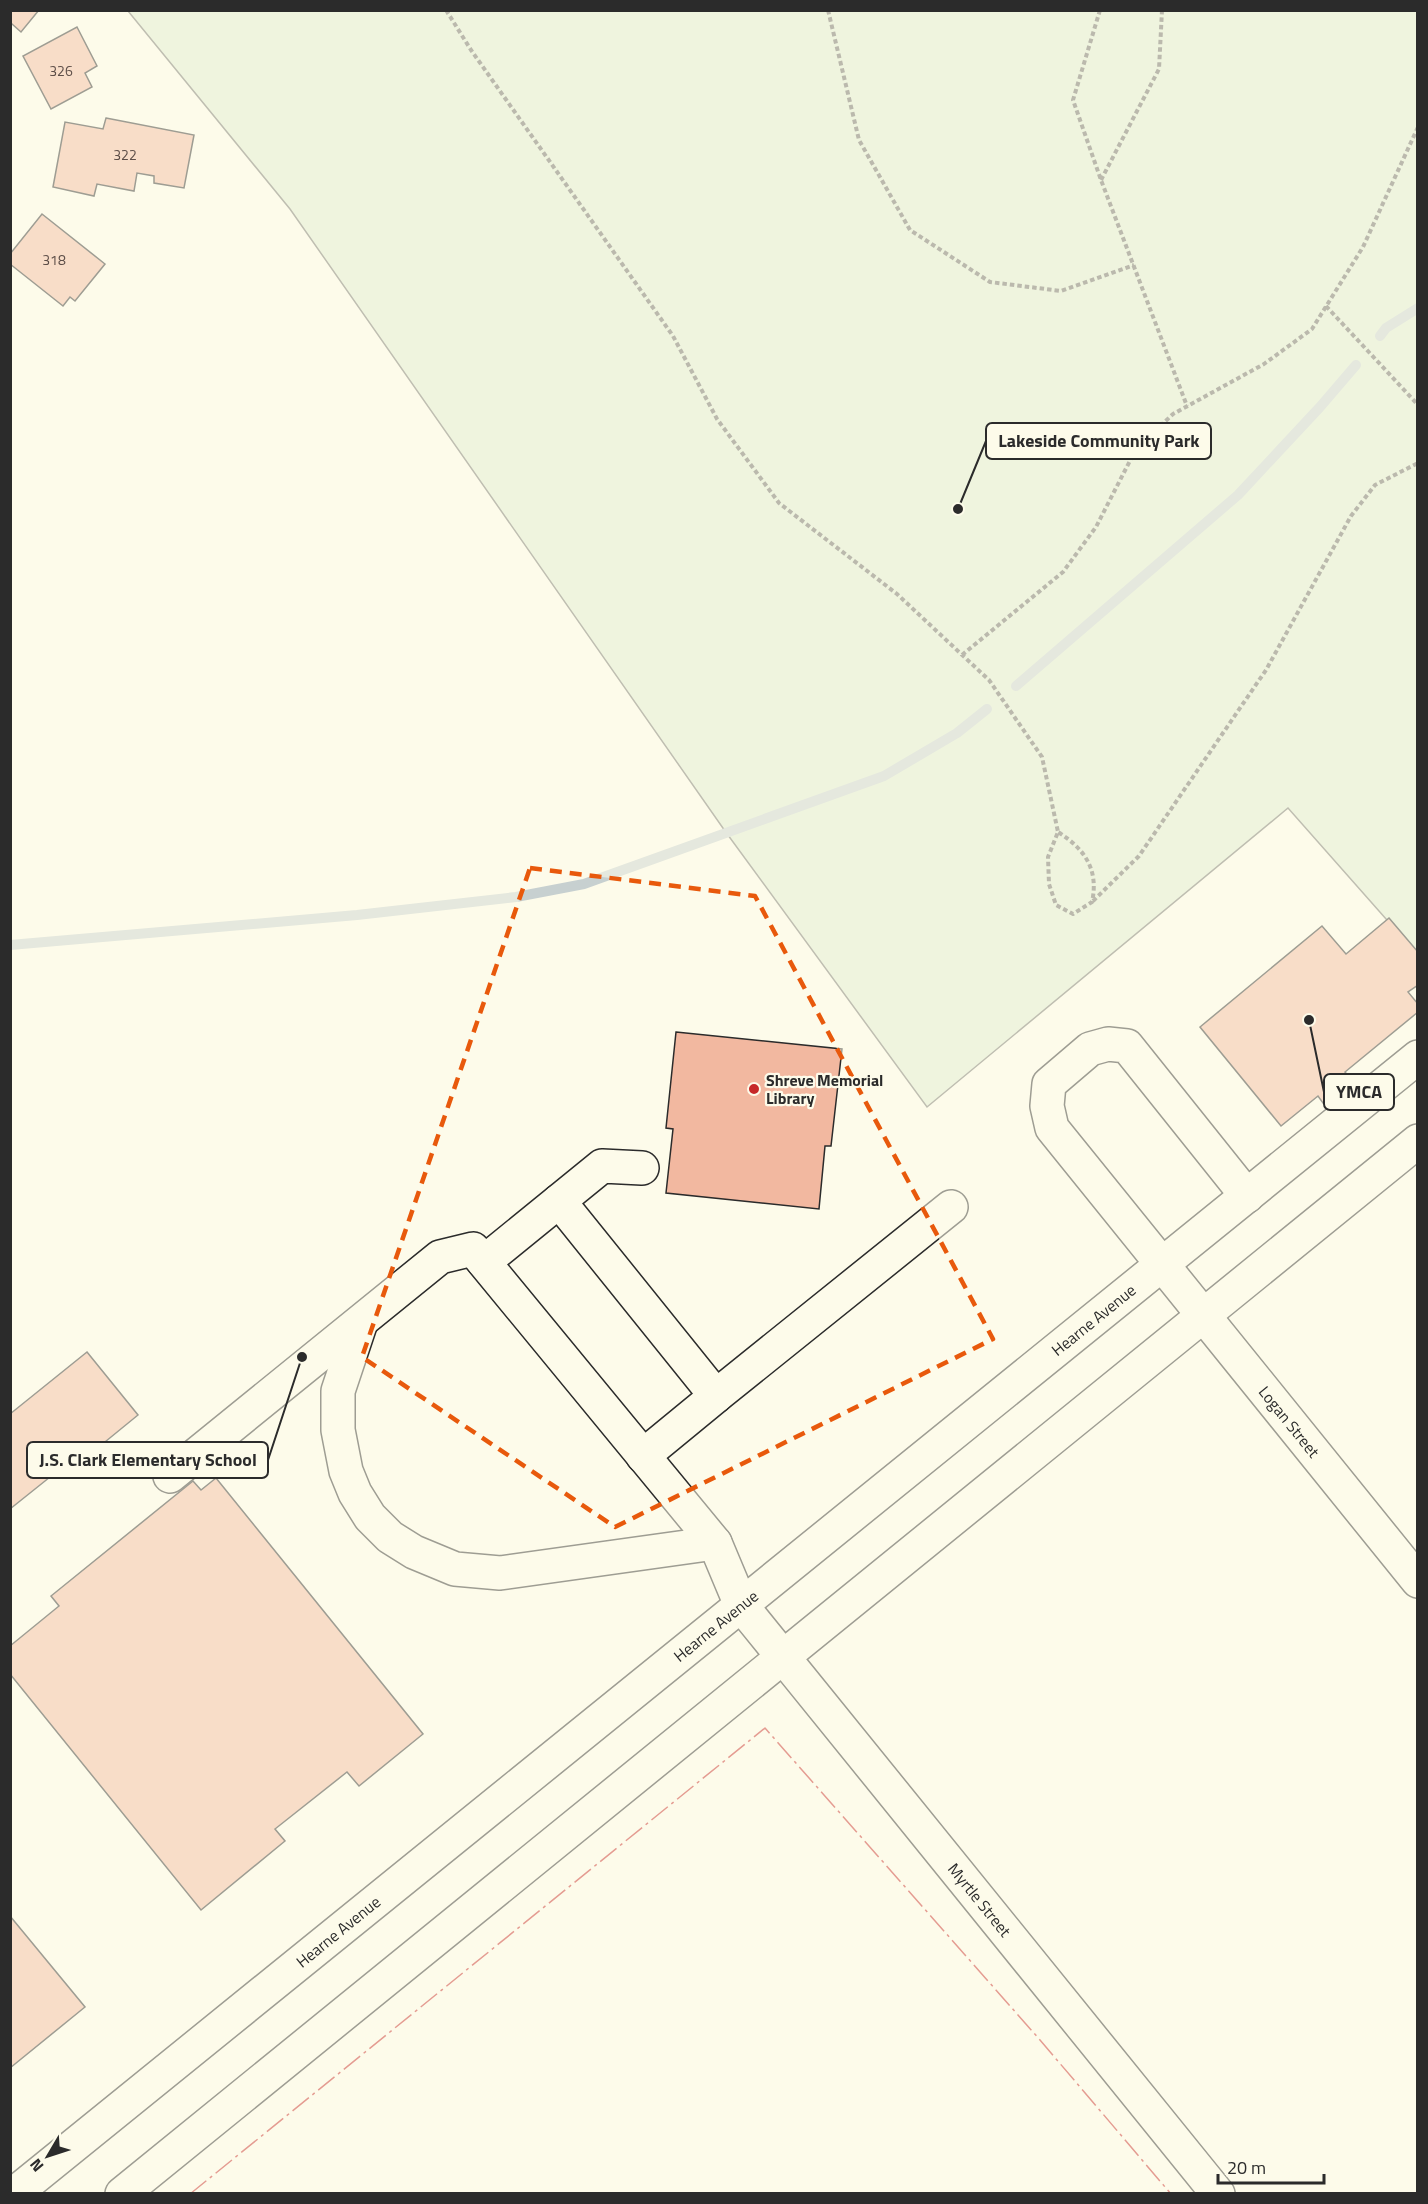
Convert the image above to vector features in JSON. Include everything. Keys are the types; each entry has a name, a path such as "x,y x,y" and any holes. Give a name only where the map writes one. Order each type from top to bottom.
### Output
{"main road":[{"name":"Logan Street","path":"1247,1196 1126,1046 1108,1044 1090,1049 1049,1084 1047,1106 1052,1128 1418,1581"},
{"name":"Hearne Avenue","path":"14,2193 1418,1057"},
{"path":"122,2193 1418,1141"},
{"path":"170,1476 440,1257 473,1249 484,1262 602,1166 642,1168"},
{"path":"559,1201 716,1396"},
{"path":"643,1456 951,1207"},
{"name":"Myrtle Street","path":"484,1262 715,1543 741,1605 1218,2193"},
{"path":"360,1322 338,1391 338,1430 346,1471 356,1494 370,1516 390,1537 414,1552 455,1569 500,1573 715,1543"}],"path":[{"path":"446,10 673,336 717,418 779,503 897,594 989,680 1042,757 1058,832 1048,857 1048,884 1056,904 1073,914 1092,902 1139,856 1266,670 1351,516 1375,485 1418,463"},
{"path":"828,10 859,140 910,230 990,282 1061,291 1134,265"},
{"path":"1100,10 1072,100 1187,406"},
{"path":"1101,180 1159,69 1162,10"},
{"path":"962,655 1064,572 1096,527 1136,449 1173,414 1264,364 1312,329 1364,247 1418,127"},
{"path":"1326,306 1418,405"},
{"path":"1058,832 1071,840 1089,863 1096,885 1092,902"}],"highlighted area":[{"path":"530,868 755,896 993,1339 615,1527 362,1357"}],"green space":[{"path":"128,11 1417,11 1417,954 1288,808 927,1107 725,831 290,209"}],"building":[{"path":"10,10 39,10 21,32 12,24 10,26"},
{"path":"77,27 97,66 85,73 92,87 51,109 23,56"},
{"path":"106,118 194,135 184,188 154,183 154,176 137,173 134,191 97,184 94,196 53,187 65,122 103,129"},
{"path":"42,214 105,264 75,301 70,297 63,306 10,264 10,254"},
{"path":"1389,918 1418,952 1418,985 1408,992 1418,1004 1418,1012 1345,1072 1351,1079 1323,1103 1318,1096 1281,1126 1200,1027 1322,926 1346,954"},
{"name":"Shreve Memorial Library","path":"676,1032 842,1049 831,1146 825,1146 819,1209 666,1193 673,1129 666,1128"},
{"path":"87,1352 138,1415 89,1455 85,1449 10,1509 10,1414"},
{"path":"216,1478 423,1734 359,1786 347,1772 275,1829 285,1841 201,1910 10,1674 10,1646 59,1606 51,1596 193,1481 201,1490"},
{"path":"10,1916 85,2007 10,2068"}],"waterway":[{"path":"1380,336 1386,328 1418,308"},
{"path":"1016,686 1238,495 1356,365"},
{"path":"10,945 357,915 516,897 584,884 884,776 957,733 987,709"}],"power":[{"path":"190,2194 765,1728 1040,2040 1171,2194"}],"place":[{"name":"Lakeside Community Park","path":"958,509"},
{"name":"YMCA","path":"1309,1020"},
{"name":"Shreve Memorial Library","path":"754,1089"},
{"name":"J.S. Clark Elementary School","path":"302,1357"}]}
